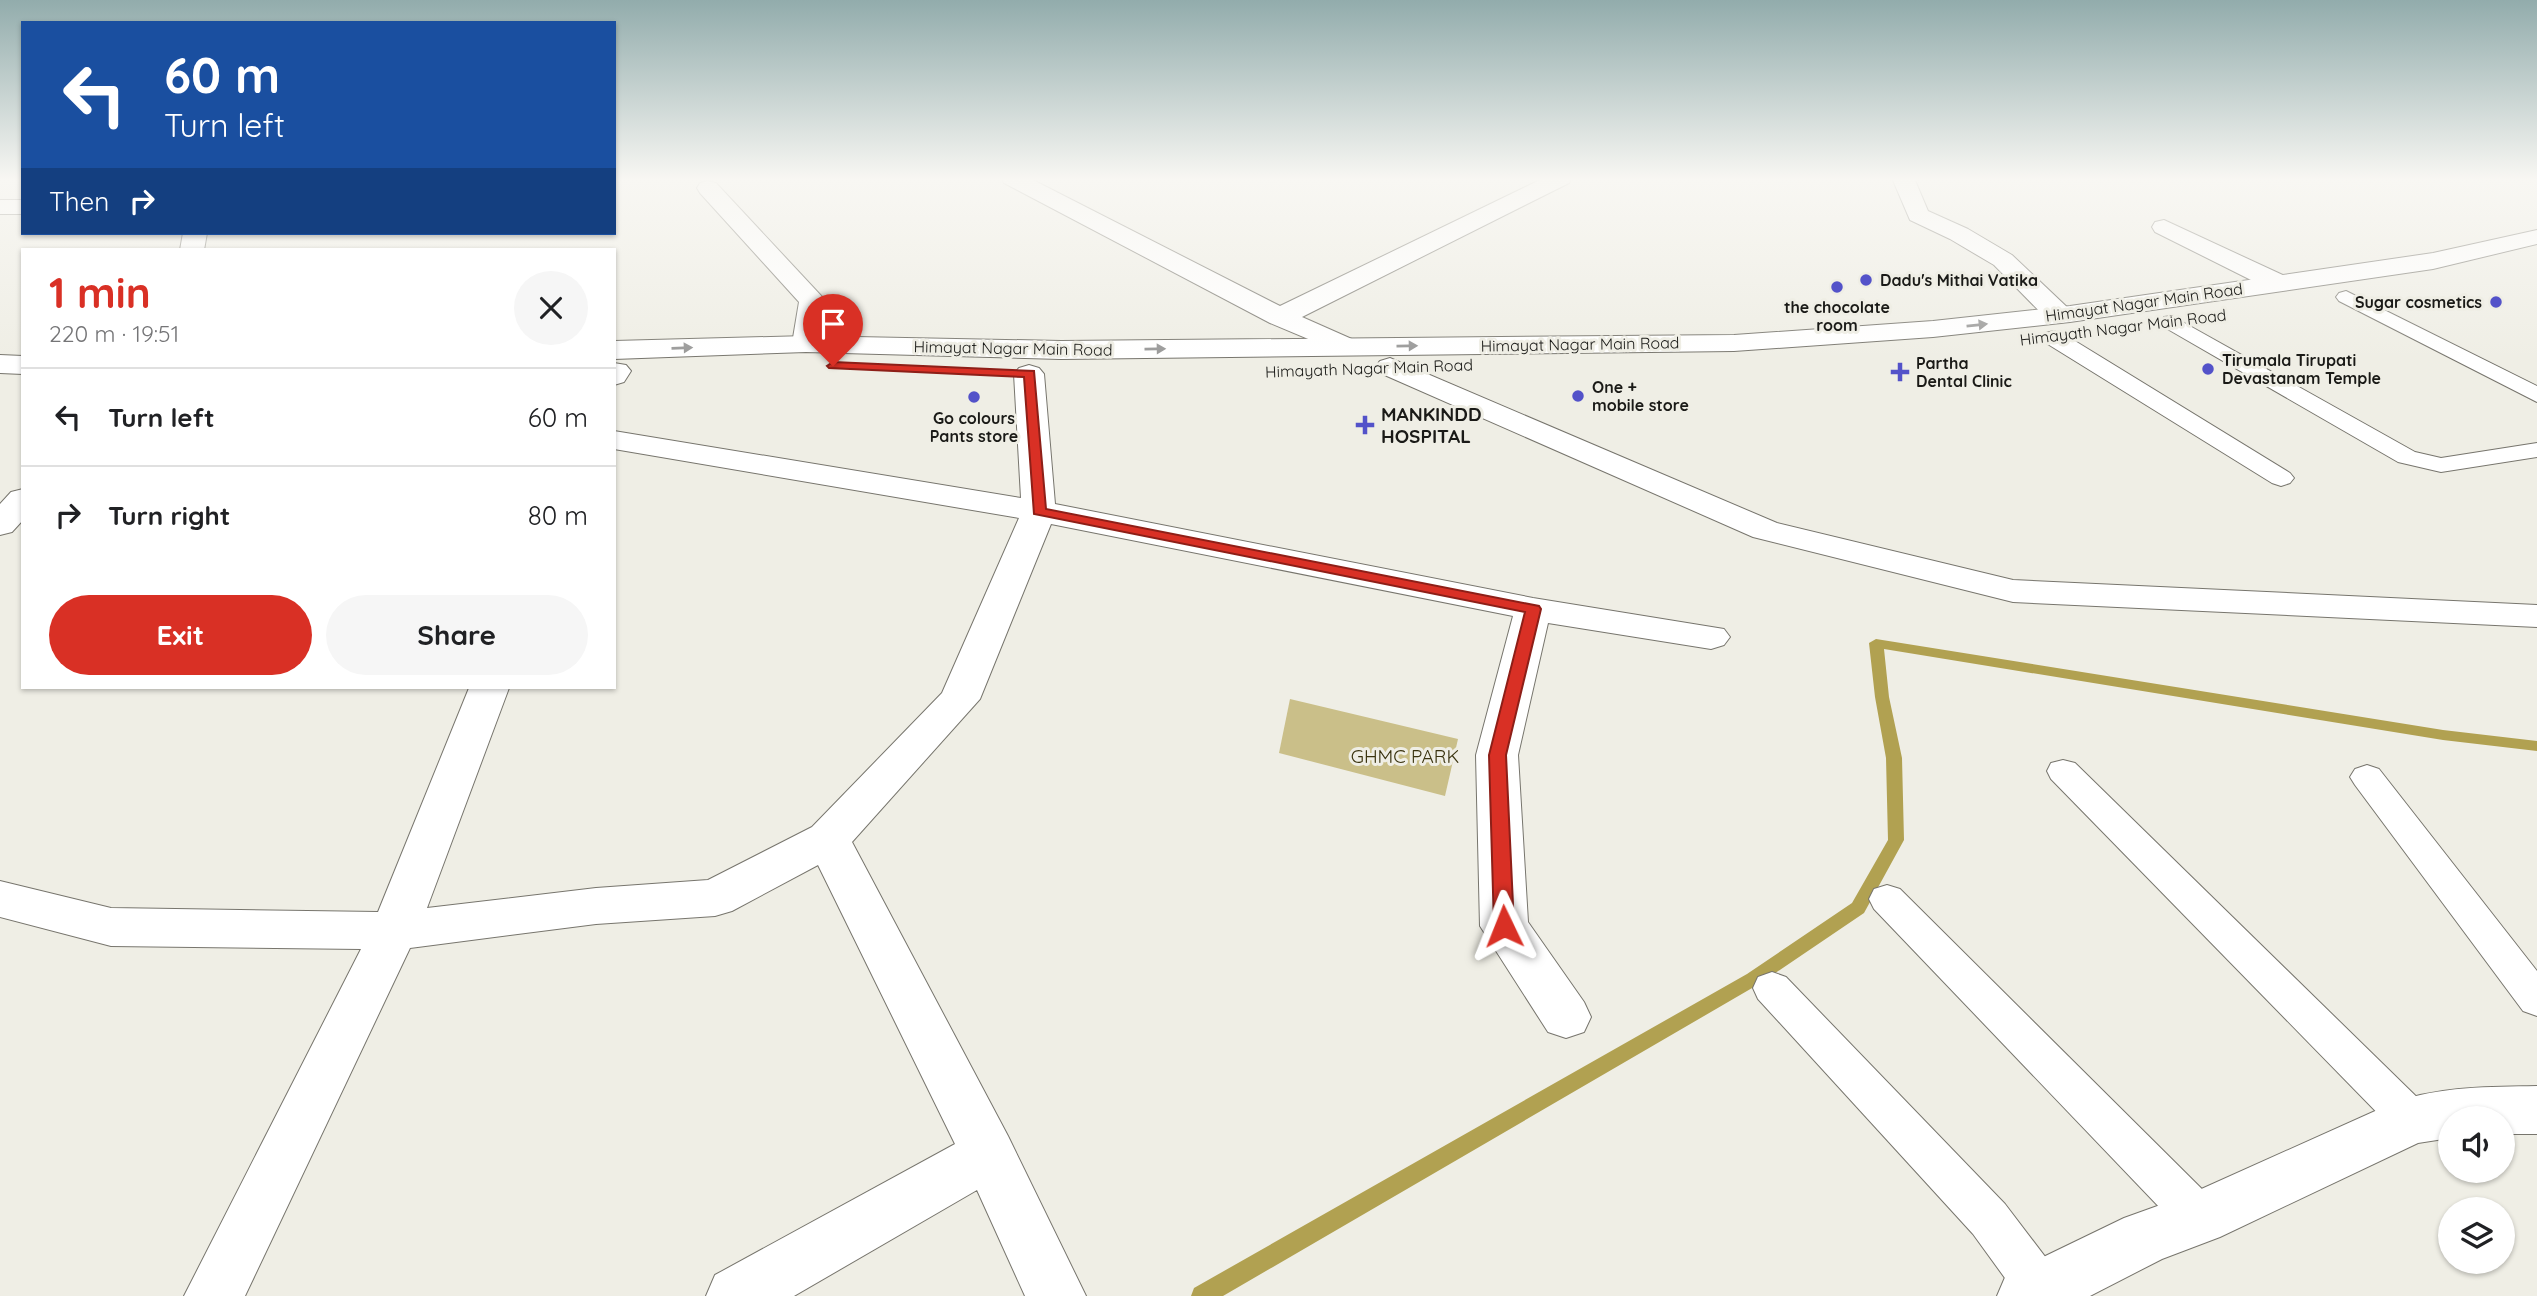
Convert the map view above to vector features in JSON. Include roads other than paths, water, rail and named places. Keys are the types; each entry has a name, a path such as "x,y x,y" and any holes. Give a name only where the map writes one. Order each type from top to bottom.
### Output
{"street":[{"path":"755,238 813,301 806,344"},
{"path":"1129,238 1280,317 1390,368 1765,530 2012,591 2537,616"},
{"path":"1280,317 1439,238"},
{"path":"1967,238 2003,260 2057,327"},
{"path":"2187,238 2278,283"},
{"name":"Himayat Nagar Main Road","path":"616,367 806,344 1061,350 1734,343 1933,329 2057,327 2278,283 2432,261 2531,238"},
{"name":"Himayath Nagar Main Road","path":"616,367 833,366 1029,374 1302,372 1802,356 2057,327 2172,322 2517,269"},
{"path":"0,346 21,346"},
{"path":"0,365 21,365"},
{"path":"0,899 111,927 394,931 596,906 715,898 828,839 960,699 1039,512 1029,374"},
{"path":"616,440 1039,512 1534,609 1711,637"},
{"path":"0,525 21,501"},
{"path":"1534,609 1497,755 1504,926 1566,1017"},
{"path":"214,1296 394,931 489,689"},
{"path":"828,839 988,1154 1056,1296"},
{"path":"2047,1292 2145,1238 2200,1218 2412,1120 2473,1111 2537,1110"},
{"path":"736,1296 988,1154"}],"lane":[{"path":"2346,297 2537,395"},
{"path":"2172,322 2407,457 2441,465 2537,450"},
{"path":"2057,327 2281,478"},
{"path":"2063,771 2412,1120"},
{"path":"2367,777 2537,1000"},
{"path":"1887,899 2200,1218"},
{"path":"1772,988 1989,1219 2047,1292"}],"waterway":[{"path":"1202,1296 1753,979 1858,908 1896,840 1894,758 1882,697 1876,643 2443,735 2537,746"}],"place":[{"name":"Dadu's Mithai Vatika","path":"1866,280"},
{"name":"the chocolate room","path":"1837,287"},
{"name":"Sugar cosmetics","path":"2496,302"},
{"name":"Tirumala Tirupati Devastanam Temple","path":"2208,369"},
{"name":"Partha Dental Clinic","path":"1900,372"},
{"name":"One + mobile store","path":"1578,396"},
{"name":"Go colours Pants store","path":"974,397"},
{"name":"MANKINDD HOSPITAL","path":"1365,425"}],"park label":[{"name":"GHMC PARK","path":"1405,756"}]}
